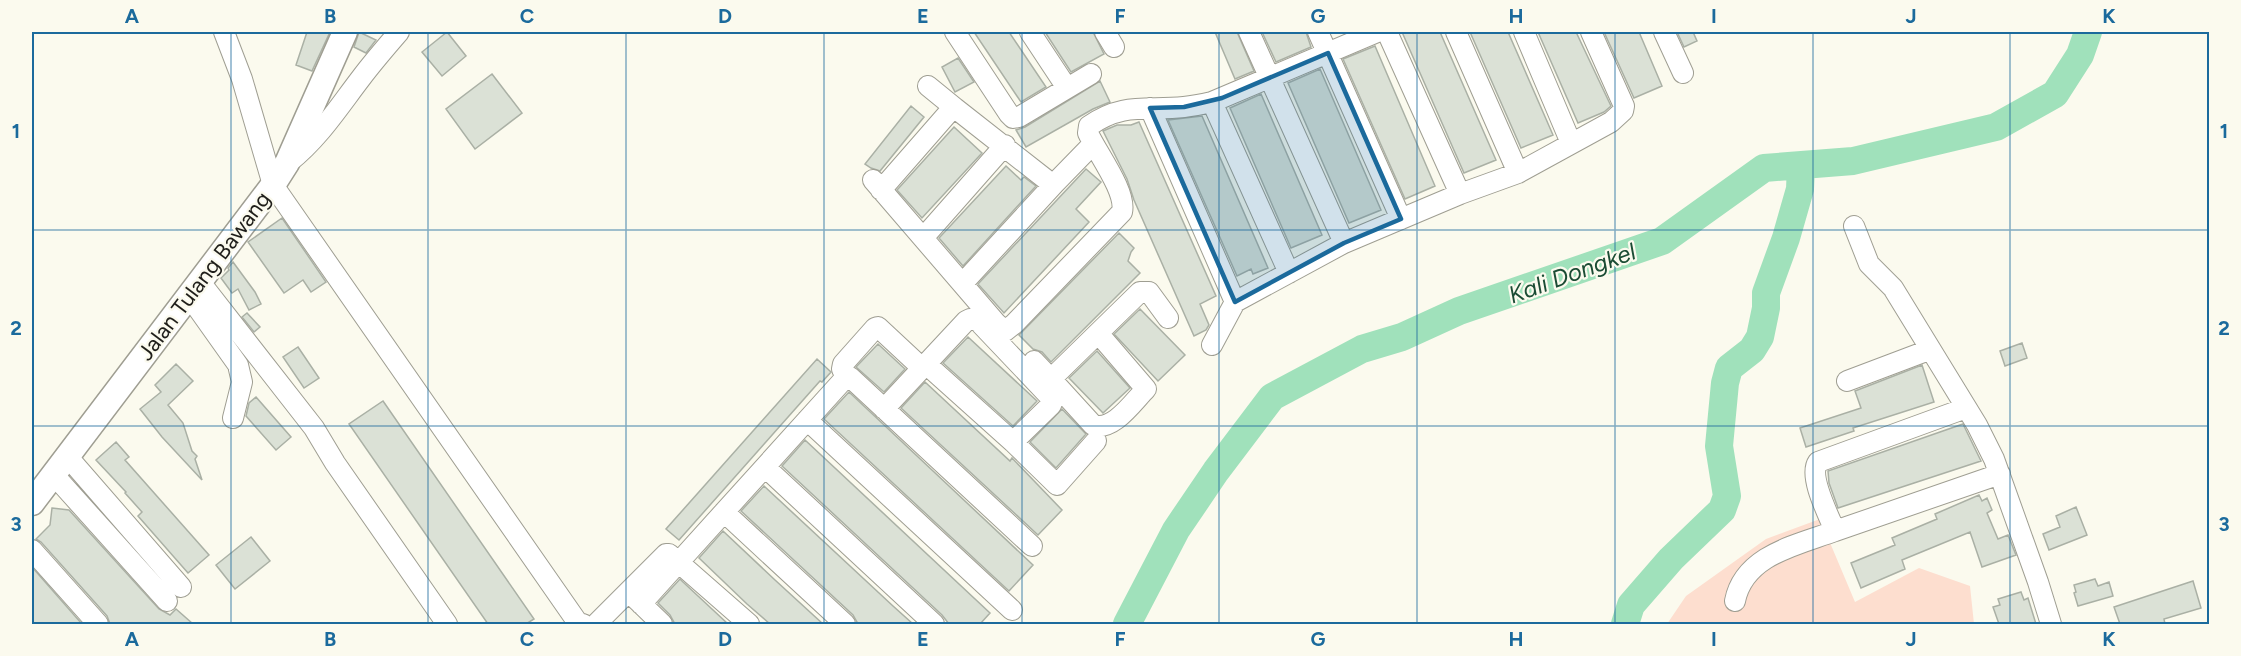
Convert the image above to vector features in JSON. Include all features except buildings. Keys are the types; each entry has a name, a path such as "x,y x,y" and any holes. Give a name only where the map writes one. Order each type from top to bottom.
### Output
{"street":[{"path":"224,32 242,79 273,185 578,623 583,624"},
{"name":"Jalan Tulang Bawang","path":"32,503 287,164 345,32"},
{"path":"287,164 324,129 361,77 399,32"},
{"path":"955,32 1013,118 1019,117 1091,74"},
{"path":"1030,32 1067,88"},
{"path":"1249,32 1344,243"},
{"path":"1318,32 1401,219"},
{"path":"1005,331 1122,212 1124,205 1088,134 1089,126 1099,119 1128,108 1184,107 1212,102 1377,32"},
{"path":"1387,32 1460,194"},
{"path":"1456,32 1518,172"},
{"path":"1524,32 1571,143"},
{"path":"1212,345 1234,302 1344,243 1518,172 1611,122 1623,111 1624,106 1591,32"},
{"path":"1664,32 1683,73"},
{"path":"928,86 1048,181 1055,183"},
{"path":"1212,102 1289,273"},
{"path":"956,108 950,111 877,185 996,323 1093,425 1100,427 1111,423 1146,389 1098,333"},
{"path":"1150,108 1234,302"},
{"path":"963,283 1093,144"},
{"path":"923,238 1005,146"},
{"path":"1854,226 1869,264 1893,288 1966,408 1994,459 2051,624"},
{"path":"194,289 238,365 242,382 233,418"},
{"path":"194,289 314,428 335,464 447,624"},
{"path":"1051,379 1140,292 1145,290 1149,292 1167,318"},
{"path":"884,409 966,321 970,319 978,321 1053,400 1051,405 1012,442"},
{"path":"1032,546 850,377 846,377 842,369 843,364 878,327 1012,442 1057,485 1096,441"},
{"path":"1847,381 1929,350"},
{"path":"678,562 846,377"},
{"path":"1835,531 1816,481 1815,469 1818,462 1966,408"},
{"path":"807,420 1012,610"},
{"path":"60,465 174,594"},
{"path":"765,467 934,624"},
{"path":"1735,601 1743,580 1765,558 1835,531 2000,474"},
{"path":"724,512 845,624"},
{"path":"32,550 98,624"},
{"path":"596,624 635,598 666,554 669,554 749,624"},
{"path":"635,598 662,624"}],"highlighted area":[{"path":"1328,53 1401,219 1344,243 1235,302 1150,108 1184,107 1222,98"}],"shaded area":[{"path":"1820,519 1855,602 1919,568 1970,586 1974,624 1667,624 1686,596 1766,539"}],"waterway":[{"name":"Kali Dongkel","path":"1127,624 1176,530 1216,471 1272,397 1362,349 1402,337 1459,311 1662,241 1764,168 1853,161 1996,127 2055,94 2080,55 2088,32"},
{"path":"1625,624 1631,605 1671,559 1722,510 1727,496 1719,446 1725,383 1729,368 1752,350 1760,337 1766,308 1766,293 1786,238 1800,189 1801,165"}]}
